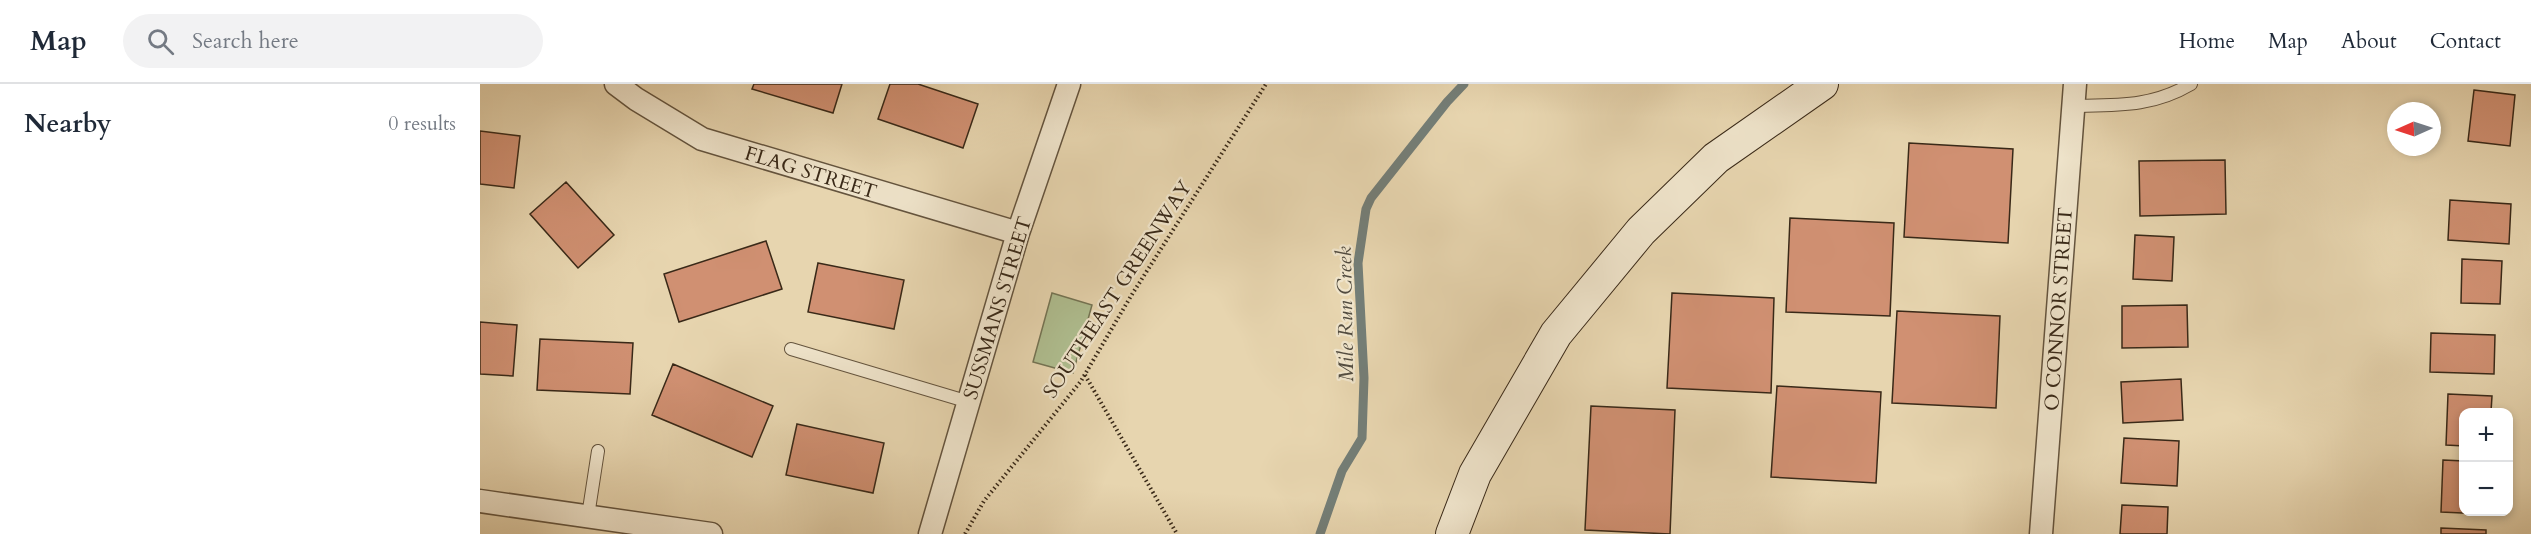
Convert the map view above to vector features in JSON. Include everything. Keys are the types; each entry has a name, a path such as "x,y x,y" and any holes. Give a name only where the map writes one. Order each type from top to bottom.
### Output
{"main road":[{"path":"1452,534 1475,474 1563,326 1641,231 1716,158 1822,84"}],"street":[{"name":"FLAG STREET","path":"616,84 640,92 702,139 1018,233"},
{"name":"SUSSMANS STREET","path":"930,534 1018,233 1069,84"},
{"name":"O CONNOR STREET","path":"2041,534 2074,95"},
{"path":"480,501 702,533"}],"lane":[{"path":"2074,95 2136,105 2165,98 2191,84"},
{"path":"791,349 969,402"},
{"path":"588,516 598,451"}],"path":[{"name":"SOUTHEAST GREENWAY","path":"965,534 984,501 1084,375 1131,296 1266,84"},
{"path":"1084,375 1177,534"}],"green space":[{"path":"1052,293 1092,305 1073,373 1033,362"}],"building":[{"path":"754,84 842,84 833,113 752,89"},
{"path":"890,84 918,84 978,104 963,148 878,119"},
{"path":"2474,90 2515,95 2510,146 2468,141"},
{"path":"480,131 520,136 514,188 480,184"},
{"path":"1909,143 2013,149 2008,243 1904,237"},
{"path":"2225,160 2226,214 2140,216 2139,161"},
{"path":"566,182 614,235 578,268 530,214"},
{"path":"2450,200 2511,204 2509,244 2448,240"},
{"path":"1790,218 1894,223 1890,316 1786,312"},
{"path":"2135,235 2174,237 2172,281 2133,279"},
{"path":"766,241 782,289 679,322 664,274"},
{"path":"2462,259 2502,261 2500,304 2461,303"},
{"path":"818,263 904,280 894,329 808,312"},
{"path":"1672,293 1774,298 1771,393 1667,388"},
{"path":"2187,305 2188,347 2122,348 2122,306"},
{"path":"1897,311 2000,316 1996,408 1892,403"},
{"path":"480,322 517,325 513,376 480,374"},
{"path":"2431,333 2495,335 2494,374 2430,372"},
{"path":"540,339 633,343 630,394 537,390"},
{"path":"673,364 773,406 752,457 652,415"},
{"path":"2181,379 2183,420 2123,423 2121,382"},
{"path":"1777,386 1881,392 1876,483 1771,477"},
{"path":"2448,394 2492,396 2491,408 2459,408 2459,446 2446,445"},
{"path":"1591,406 1675,410 1670,534 1585,530"},
{"path":"797,424 884,443 873,493 786,475"},
{"path":"2124,438 2179,441 2177,486 2121,483"},
{"path":"2443,460 2459,461 2459,513 2441,512"},
{"path":"2122,505 2168,507 2167,534 2120,534"},
{"path":"2441,528 2486,530 2486,534 2441,534"}],"waterway":[{"name":"Mile Run Creek","path":"1320,534 1342,471 1362,438 1364,378 1358,263 1366,209 1371,198 1464,84"}]}
